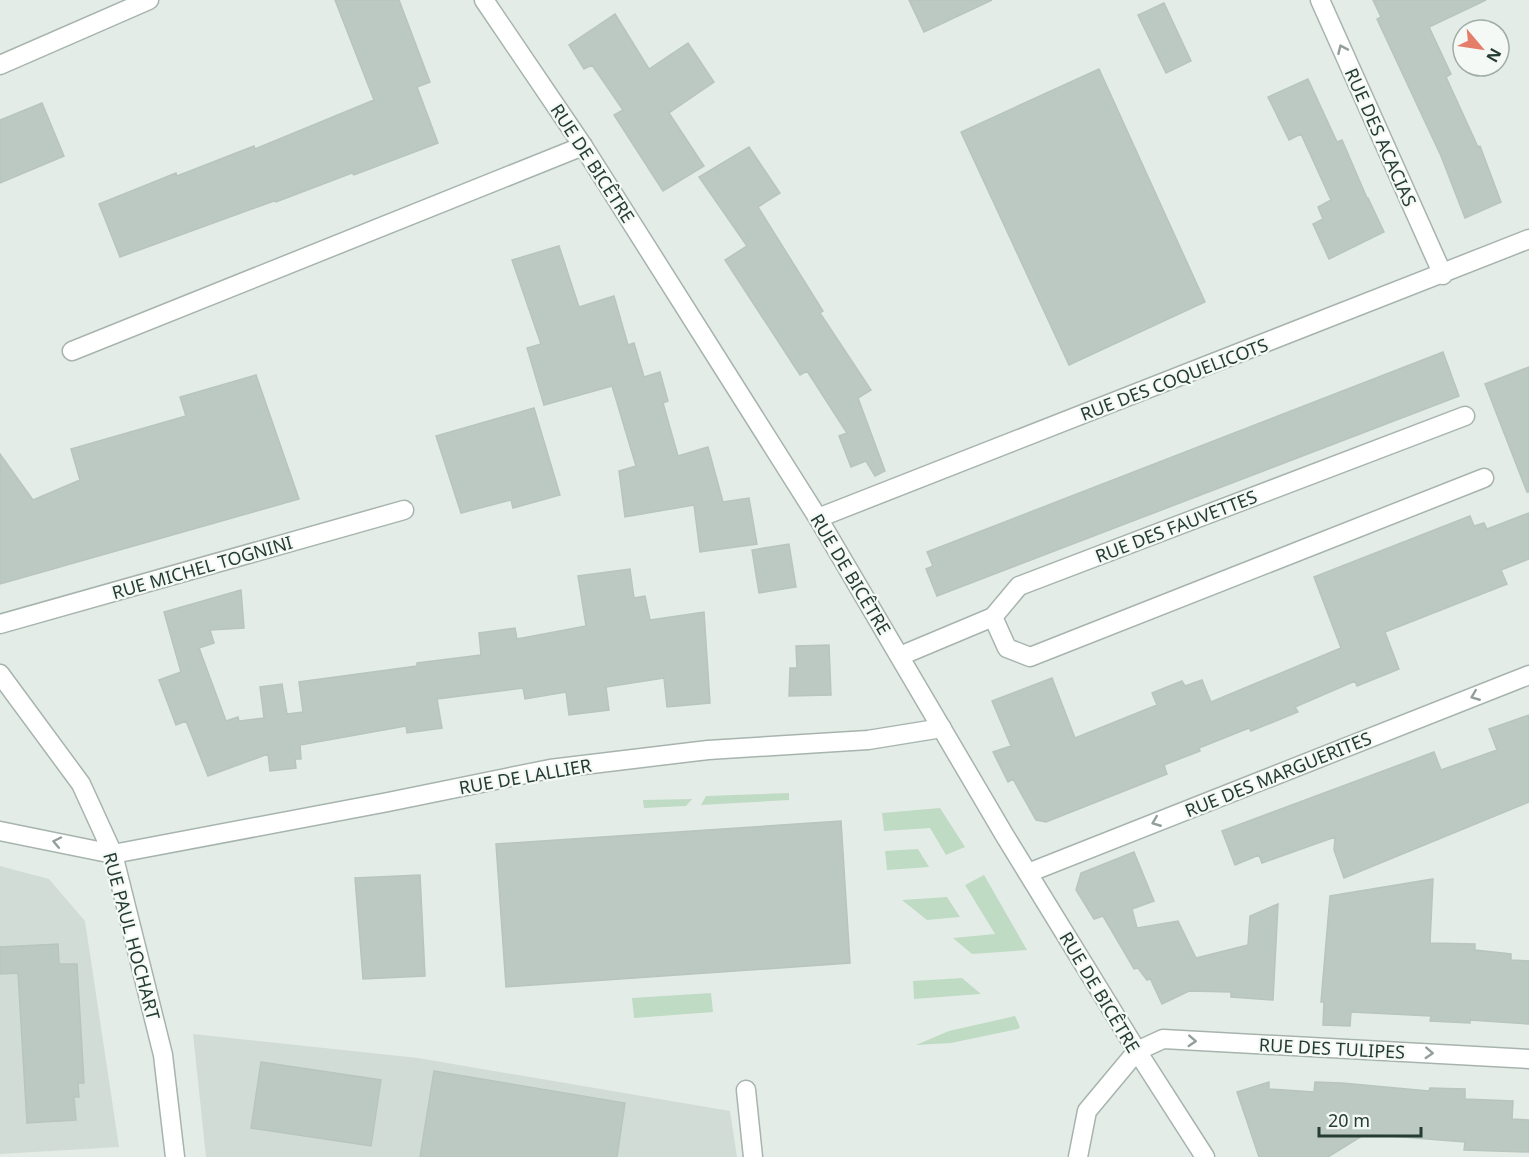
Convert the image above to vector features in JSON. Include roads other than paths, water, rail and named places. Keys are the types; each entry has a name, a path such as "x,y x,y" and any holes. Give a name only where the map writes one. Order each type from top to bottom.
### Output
{"street":[{"path":"0,65 149,0"},
{"name":"RUE DE BICÊTRE","path":"484,0 583,146 818,518 1028,873 1205,1157"},
{"name":"RUE DES ACACIAS","path":"1320,0 1443,274"},
{"path":"72,351 583,146"},
{"name":"RUE DES COQUELICOTS","path":"818,518 1529,239"},
{"name":"RUE DES FAUVETTES","path":"900,656 993,617 1019,586 1465,416"},
{"path":"993,617 1007,648 1030,657 1484,478"},
{"name":"RUE MICHEL TOGNINI","path":"0,624 404,510"},
{"name":"RUE PAUL HOCHART","path":"0,674 81,784 113,854 163,1055 175,1157"},
{"name":"RUE DES MARGUERITES","path":"1028,873 1529,675"},
{"name":"RUE DE LALLIER","path":"113,854 550,769 708,750 868,740 942,728"},
{"path":"0,831 113,854"},
{"name":"RUE DES TULIPES","path":"1137,1051 1163,1039 1529,1059"},
{"path":"1078,1157 1087,1111 1137,1051"},
{"path":"746,1090 753,1157"}]}
